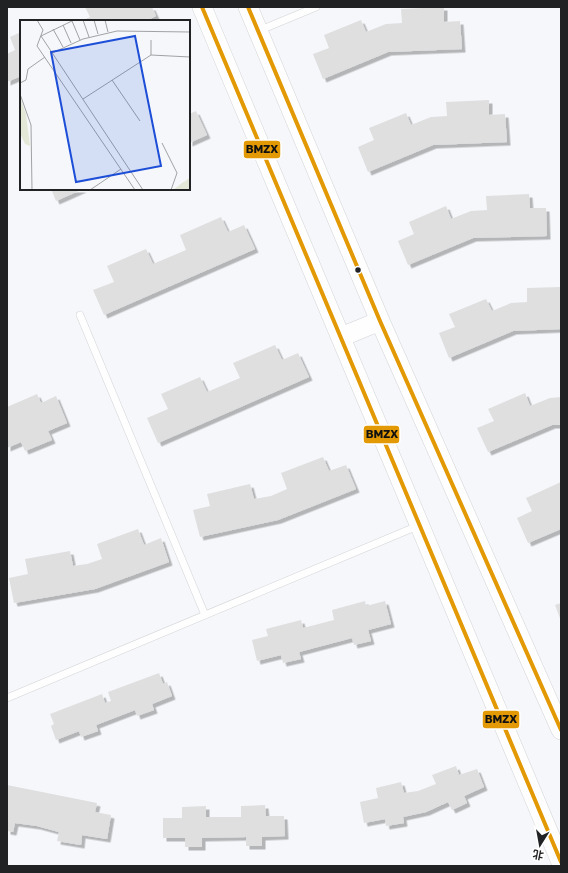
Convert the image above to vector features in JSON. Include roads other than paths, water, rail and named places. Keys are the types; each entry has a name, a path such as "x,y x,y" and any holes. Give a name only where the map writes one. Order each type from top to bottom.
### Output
{"main road":[{"path":"202,7 561,862"},
{"path":"248,7 380,321 561,730"},
{"path":"341,337 380,321"}],"lane":[{"path":"258,31 316,7"},
{"path":"80,315 205,615"},
{"path":"7,698 420,525"}]}
